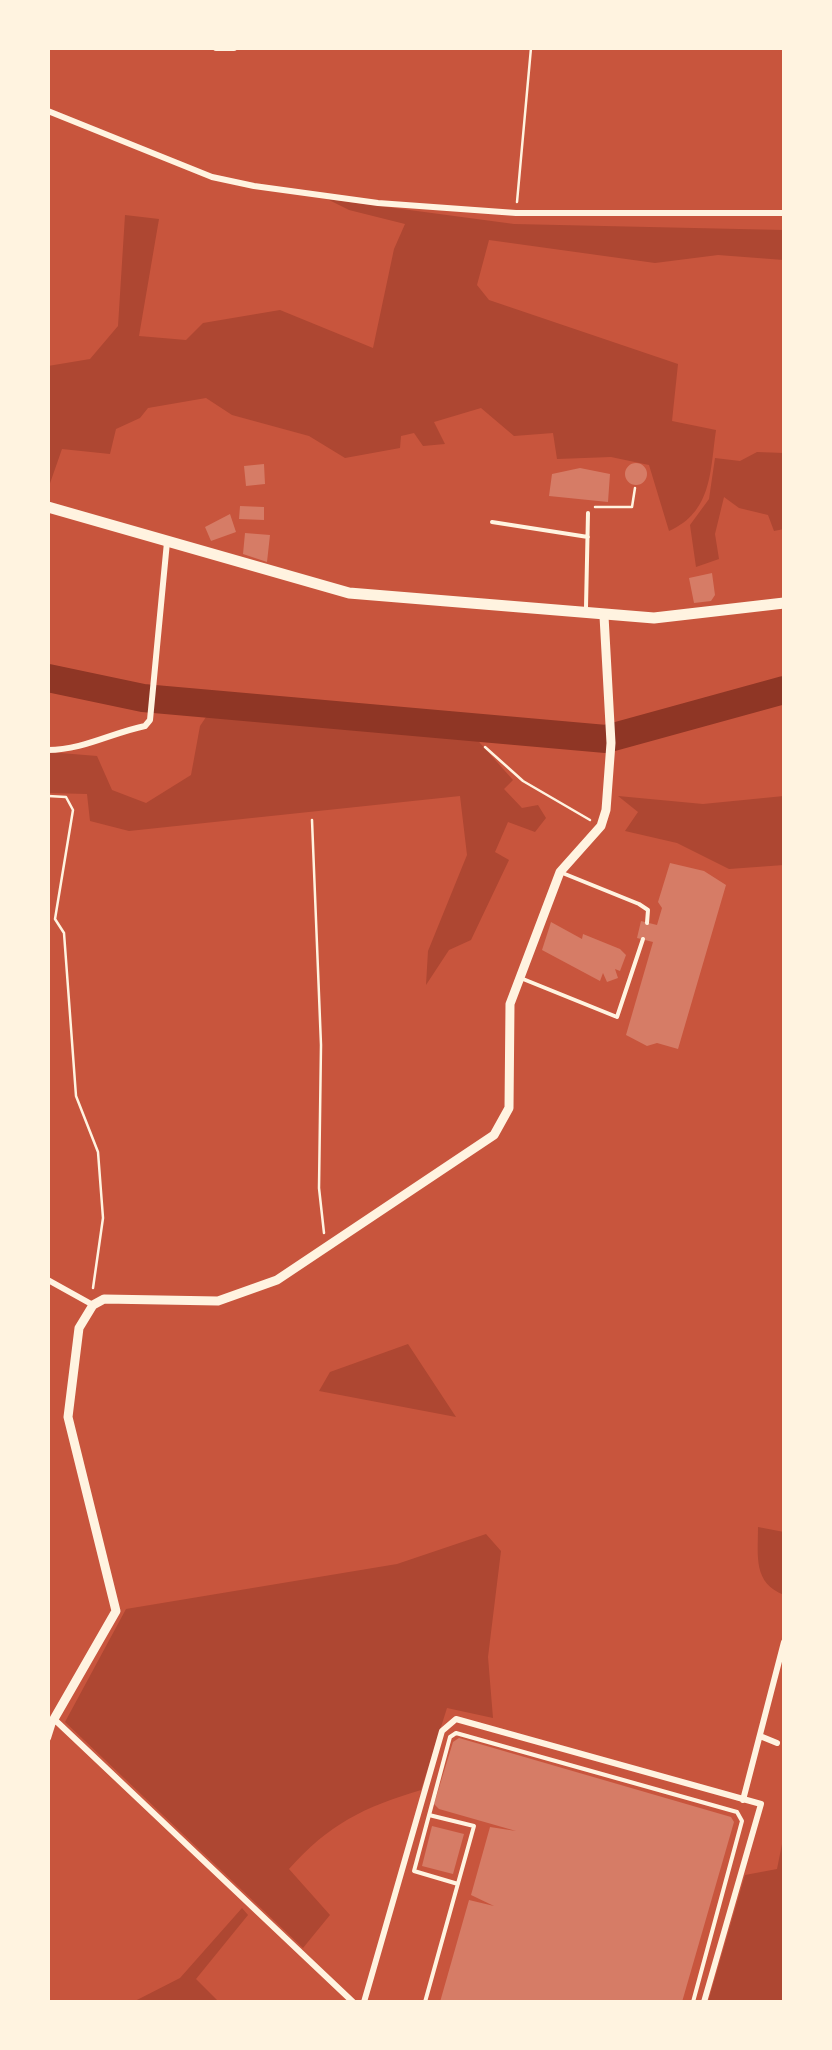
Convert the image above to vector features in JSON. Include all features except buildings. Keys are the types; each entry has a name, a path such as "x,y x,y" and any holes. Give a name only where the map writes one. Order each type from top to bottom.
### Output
{"main road":[{"path":"48,507 349,593 604,616 689,617 784,603"}],"street":[{"path":"216,48 234,48"},
{"path":"48,112 212,177 378,203 516,213 784,213"},
{"path":"48,750 80,748 115,732 145,726 151,704 166,542"},
{"path":"48,1280 92,1305 122,1297 218,1301 277,1280 494,1135 509,1108 508,1022 519,978 560,872 601,826 611,743 604,616"},
{"path":"48,1738 54,1719 116,1610 68,1417 75,1343 92,1305"},
{"path":"743,1800 784,1642"},
{"path":"54,1719 353,2002"},
{"path":"364,2002 442,1731 456,1719 761,1804 704,2002"},
{"path":"760,1736 777,1743"}],"lane":[{"path":"586,606 588,510"},
{"path":"492,522 588,537"},
{"path":"560,872 639,904 648,910 647,922"},
{"path":"519,978 617,1017 643,939"},
{"path":"458,1884 414,1871 450,1738 456,1733 737,1812 742,1820 693,2002"},
{"path":"426,2002 474,1826 429,1815"}],"path":[{"path":"516,213 532,48"},
{"path":"588,510 632,507 634,488"},
{"path":"485,747 523,781 601,826"},
{"path":"48,796 66,797 72,810 55,919 64,934 76,1096 98,1152 103,1218 92,1305"},
{"path":"312,820 321,1045 318,1188 326,1250"}],"shaded area":[{"path":"327,199 514,224 784,230 784,260 718,255 655,263 489,240 477,285 489,300 678,364 672,421 716,430 710,475 694,513 669,531 649,465 611,457 557,459 553,433 514,436 481,408 434,422 445,444 423,446 414,433 401,436 400,448 345,458 309,436 232,415 206,398 148,408 140,418 116,429 110,454 62,449 48,489 48,366 90,359 118,326 125,215 159,219 139,336 186,340 203,323 280,310 373,348 394,249 405,224 349,210"},
{"path":"757,452 784,453 784,529 774,531 768,515 739,508 724,497 715,534 719,559 696,567 690,525 709,499 715,458 740,461"},
{"path":"212,708 472,734 513,780 504,789 522,808 538,805 546,818 535,832 508,822 495,852 509,860 471,940 449,950 426,985 428,951 467,855 460,796 129,831 90,821 87,794 48,793 48,752 97,756 112,790 146,803 191,775 200,726"},
{"path":"618,796 703,804 784,796 784,865 729,869 677,843 625,831 638,812"},
{"path":"408,1344 456,1417 319,1391 330,1372"},
{"path":"758,1527 784,1532 784,1595 762,1576"},
{"path":"486,1534 501,1551 488,1657 493,1718 447,1708 421,1790 349,1819 318,1840 289,1869 330,1915 303,1948 65,1722 126,1609 397,1564"},
{"path":"784,1834 784,2002 708,2002 745,1875 777,1869"},
{"path":"242,1908 248,1915 196,1979 219,2002 133,2002 180,1978"}],"waterway":[{"path":"48,678 143,698 606,739 784,690"}]}
